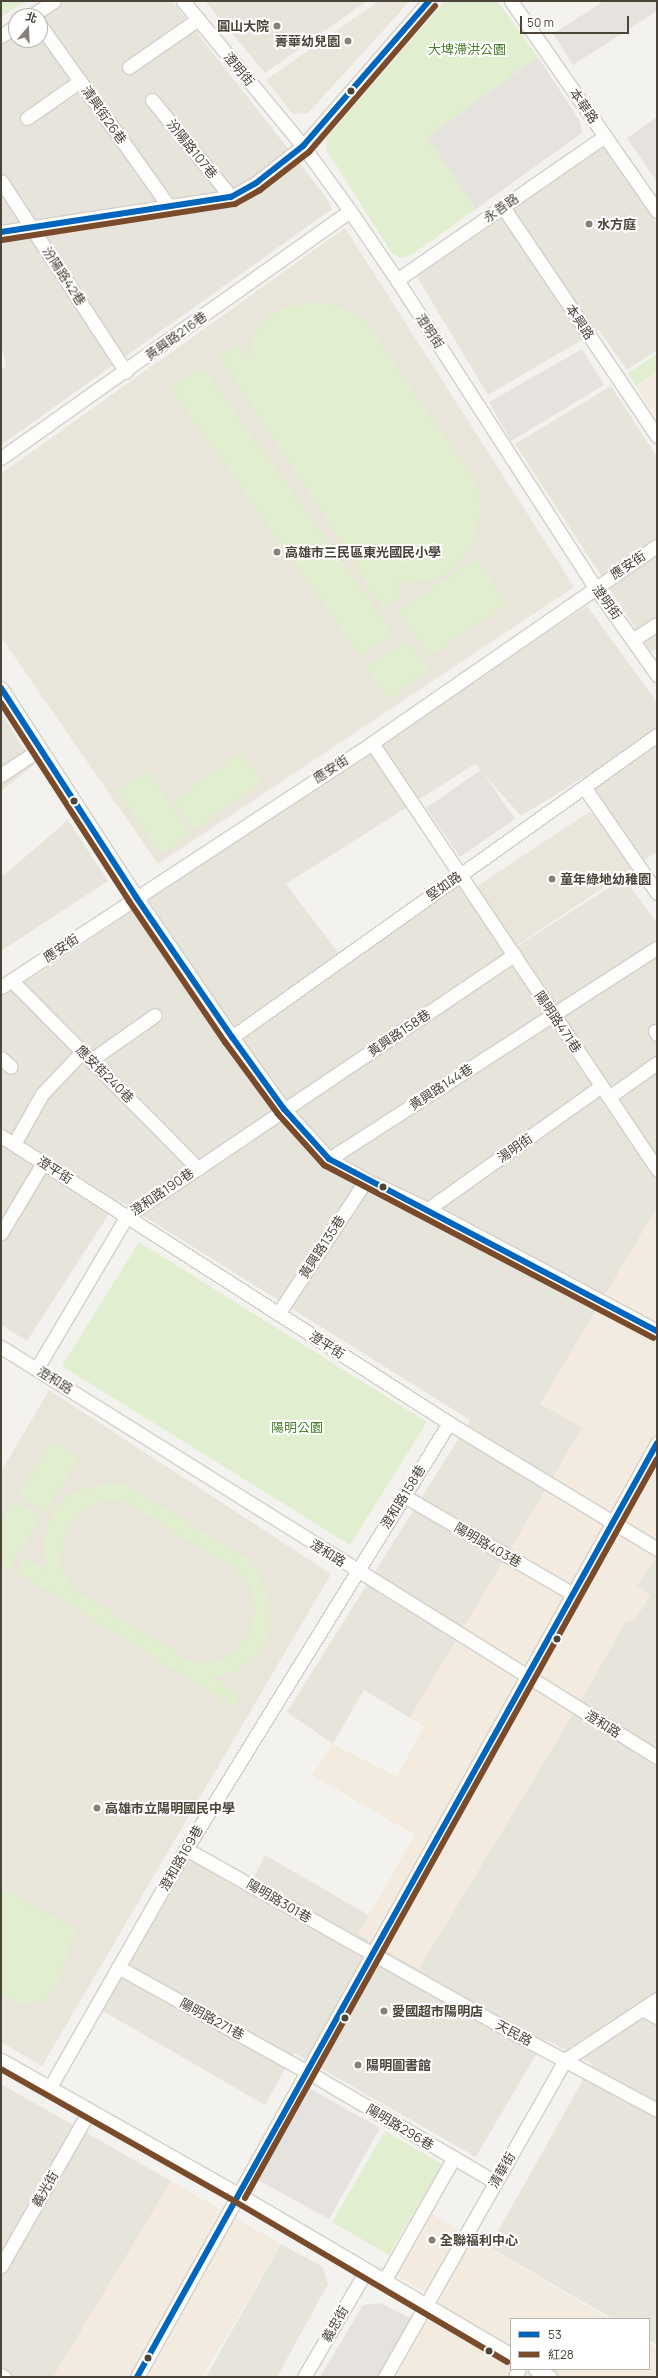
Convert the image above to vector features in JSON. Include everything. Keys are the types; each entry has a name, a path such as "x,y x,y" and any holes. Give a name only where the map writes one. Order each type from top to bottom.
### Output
{"street":[{"path":"46,8 54,1"},
{"name":"澄明街","path":"183,1 304,146 350,211 398,280 595,587 634,640 657,675"},
{"path":"1,232 168,205 231,197 256,183 304,146 429,1"},
{"name":"本華路","path":"511,1 657,211"},
{"path":"129,67 198,20"},
{"name":"清興街26巷","path":"48,36 168,205"},
{"path":"27,118 80,81"},
{"name":"汾陽路107巷","path":"152,100 231,197"},
{"name":"永善路","path":"398,280 605,136"},
{"name":"汾陽路42巷","path":"1,182 32,226 126,372"},
{"name":"本興路","path":"503,207 657,436"},
{"name":"黃興路216巷","path":"1,458 126,372 350,211"},
{"name":"應安街","path":"6,984 372,743 513,647 595,587 657,546"},
{"path":"634,640 657,624"},
{"path":"1,688 136,897 232,1037 284,1109 329,1159 366,1180 428,1209 657,1331"},
{"name":"堅如路","path":"232,1037 584,786 657,736"},
{"name":"陽明路471巷","path":"372,743 657,1169"},
{"path":"1,775 40,749"},
{"path":"584,786 657,893"},
{"name":"黃興路144巷","path":"329,1159 657,948"},
{"name":"黃興路158巷","path":"284,1109 514,955"},
{"name":"應安街240巷","path":"6,984 86,1056 198,1168"},
{"path":"5,1141 42,1094 86,1056 155,1015"},
{"path":"1,1058 11,1067"},
{"path":"609,1097 657,1063"},
{"name":"湯明街","path":"428,1209 601,1086"},
{"name":"澄和路190巷","path":"37,1368 127,1216 284,1109"},
{"name":"澄平街","path":"5,1141 127,1216 449,1423 614,1521 657,1549"},
{"path":"1,1233 43,1163"},
{"name":"黃興路135巷","path":"278,1314 366,1180"},
{"name":"澄和路","path":"1,1347 37,1368 357,1572 657,1757"},
{"name":"澄和路158巷","path":"357,1572 449,1423"},
{"path":"137,2377 657,1443"},
{"name":"陽明路403巷","path":"404,1496 573,1594"},
{"name":"澄和路169巷","path":"50,2087 186,1849 357,1572"},
{"name":"陽明路301巷","path":"186,1849 372,1954"},
{"name":"天民路","path":"372,1954 657,2110"},
{"name":"陽明路271巷","path":"118,1967 306,2071"},
{"name":"清華街","path":"385,2377 565,2060 657,1999"},
{"path":"642,2009 657,2017"},
{"path":"1,2060 238,2194 366,2271 510,2354"},
{"name":"陽明路296巷","path":"306,2071 453,2159 495,2182"},
{"name":"義光街","path":"1,2266 89,2111"},
{"path":"384,2281 453,2159"},
{"name":"義忠街","path":"304,2377 366,2271"},
{"path":"537,2370 550,2377"}],"shaded area":[{"path":"57,1 172,1 323,193 332,209 1,445 1,368 6,367 1,341 1,39 8,34 8,48 48,48 48,9"},
{"path":"205,1 367,1 265,73"},
{"name":"菁華幼兒園","path":"379,1 410,1 308,113 293,114 266,80"},
{"path":"604,1 657,1 657,11 573,65 553,34"},
{"path":"538,57 580,121 582,133 476,209 427,137"},
{"path":"657,117 657,182 627,138"},
{"path":"604,145 657,224 657,350 627,370 599,330 488,395 417,277"},
{"name":"高雄市三民區東光國民小學","path":"345,228 574,587 158,864 1,637 1,474"},
{"path":"582,349 604,385 511,441 489,402"},
{"path":"657,371 657,419 636,386"},
{"path":"611,386 657,457 657,649 651,652 515,444"},
{"path":"587,606 657,702 657,852 644,860 584,777 521,816 475,764 286,884 346,963 461,882 505,954 624,878 657,923 657,1208 540,1404 583,1427 410,1718 364,1690 333,1744 287,1712 470,1420 118,1200 27,1341 1,1325 1,997 52,965"},
{"path":"1,712 34,765 1,791"},
{"path":"481,770 515,819 460,857 426,808"},
{"name":"童年綠地幼稚園","path":"589,812 598,817 631,869 513,948 473,889"},
{"path":"68,820 108,881 1,951 1,873 3,876"},
{"path":"657,1208 657,1555 637,1585 650,1596 635,1619 626,1621 581,1701 419,1969 358,1934 415,1835 312,1775 333,1744 397,1777 424,1726 410,1718 583,1428 540,1404"},
{"name":"高雄市立陽明國民中學","path":"49,1390 331,1574 42,2066 1,2042 1,1472"},
{"path":"657,1555 657,2345 650,2341 650,2318 611,2318 489,2247 592,2064 545,2039 476,2157 294,2053 265,2105 101,2010 195,1846 252,1881 265,1855 370,1916 358,1934 626,1621 635,1619 650,1596 637,1585"},
{"path":"1,2084 171,2181 56,2377 1,2377"},
{"path":"307,2087 380,2128 329,2219 256,2179"},
{"path":"171,2181 281,2244 202,2377 53,2377"},
{"path":"432,2214 607,2318 510,2318 510,2370 650,2370 650,2344 657,2348 657,2377 396,2377 439,2299 396,2276"},
{"path":"281,2244 323,2267 328,2284 277,2377 206,2377"},
{"path":"380,2303 414,2320 380,2377 320,2377 363,2305"}],"green space":[{"path":"1,1 26,1 15,8 8,8 8,13 1,17"},
{"name":"大埤滯洪公園","path":"445,1 497,1 538,57 428,137 476,209 410,256 400,258 391,252 326,149 327,137"},
{"path":"302,303 324,303 347,309 366,320 473,477 479,494 481,511 472,548 454,569 433,580 397,584 403,595 383,609 220,356 237,344 246,360 256,332 267,318 283,309"},
{"path":"657,354 657,371 636,386 628,373"},
{"path":"203,366 394,635 361,657 171,388"},
{"path":"476,558 508,603 430,656 399,611"},
{"path":"406,640 429,670 389,700 366,669"},
{"path":"241,753 262,782 194,830 173,801"},
{"path":"147,770 191,833 161,854 117,790"},
{"name":"陽明公園","path":"139,1242 427,1422 350,1545 62,1366"},
{"path":"52,1441 79,1457 45,1512 18,1495"},
{"path":"111,1482 125,1484 250,1560 258,1571 270,1601 270,1633 262,1650 249,1663 231,1673 214,1678 240,1695 234,1707 16,1571 24,1558 46,1569 44,1542 50,1516 59,1503 73,1493","holes":["107,1501 126,1502 233,1568 252,1589 255,1610 250,1632 236,1651 219,1661 202,1663 187,1659 74,1589 62,1569 61,1555 68,1525 87,1508"]},
{"path":"15,1500 42,1516 8,1570 1,1566 1,1522"},
{"path":"8,1891 76,1929 59,1981 44,2001 20,2004 1,1994 1,1894"},
{"path":"385,2131 442,2164 389,2255 332,2222"}],"transit line":[{"name":"53","path":"1,232 231,197 256,183 303,146 429,1"},
{"name":"紅28","path":"2,240 235,204 260,190 309,152 435,6"},
{"name":"53","path":"1,688 136,897 232,1037 284,1109 329,1159 657,1331"},
{"name":"紅28","path":"1,703 129,901 225,1042 278,1114 324,1165 653,1338"},
{"name":"53","path":"137,2377 657,1443"},
{"name":"紅28","path":"245,2198 657,1459"},
{"name":"紅28","path":"1,2069 234,2201 507,2362"}],"place":[{"name":"圓山大院","path":"277,26"},
{"name":"菁華幼兒園","path":"348,41"},
{"name":"水方庭","path":"589,224"},
{"name":"高雄市三民區東光國民小學","path":"277,552"},
{"name":"童年綠地幼稚園","path":"552,879"},
{"name":"高雄市立陽明國民中學","path":"97,1808"},
{"name":"愛國超市陽明店","path":"384,2011"},
{"name":"陽明圖書館","path":"358,2065"},
{"name":"全聯福利中心","path":"432,2240"}]}
